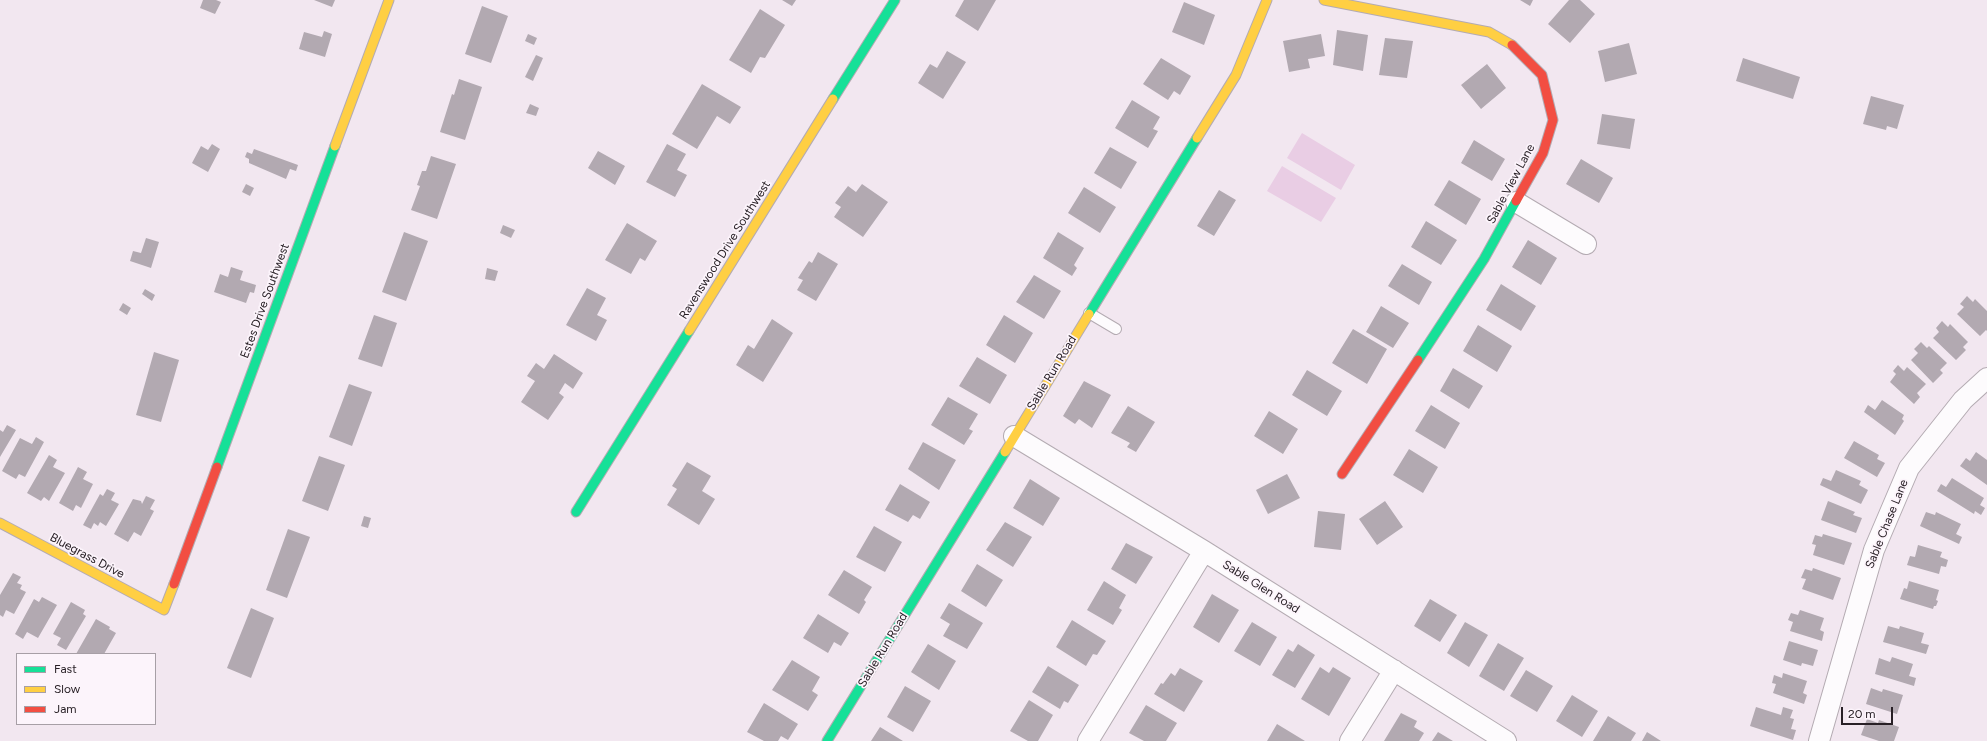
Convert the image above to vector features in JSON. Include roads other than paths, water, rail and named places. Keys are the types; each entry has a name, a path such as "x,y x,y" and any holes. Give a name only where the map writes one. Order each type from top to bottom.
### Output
{"street":[{"name":"Estes Drive Southwest","path":"164,610 389,0"},
{"name":"Ravenswood Drive Southwest","path":"576,512 895,0"},
{"name":"Sable Run Road","path":"827,741 1089,312 1236,75 1267,0"},
{"name":"Sable View Lane","path":"1324,0 1489,32 1515,48 1542,75 1553,120 1543,153 1484,259 1342,474"},
{"path":"1516,202 1586,244"},
{"name":"Sable Chase Lane","path":"1819,741 1874,550 1909,468 1963,400 1987,378"},
{"name":"Sable Glen Road","path":"1014,436 1204,551 1506,741"},
{"name":"Bluegrass Drive","path":"0,523 164,610"},
{"path":"1088,741 1204,551"},
{"path":"1350,741 1394,670"}],"lane":[{"path":"1089,312 1116,329"}]}
